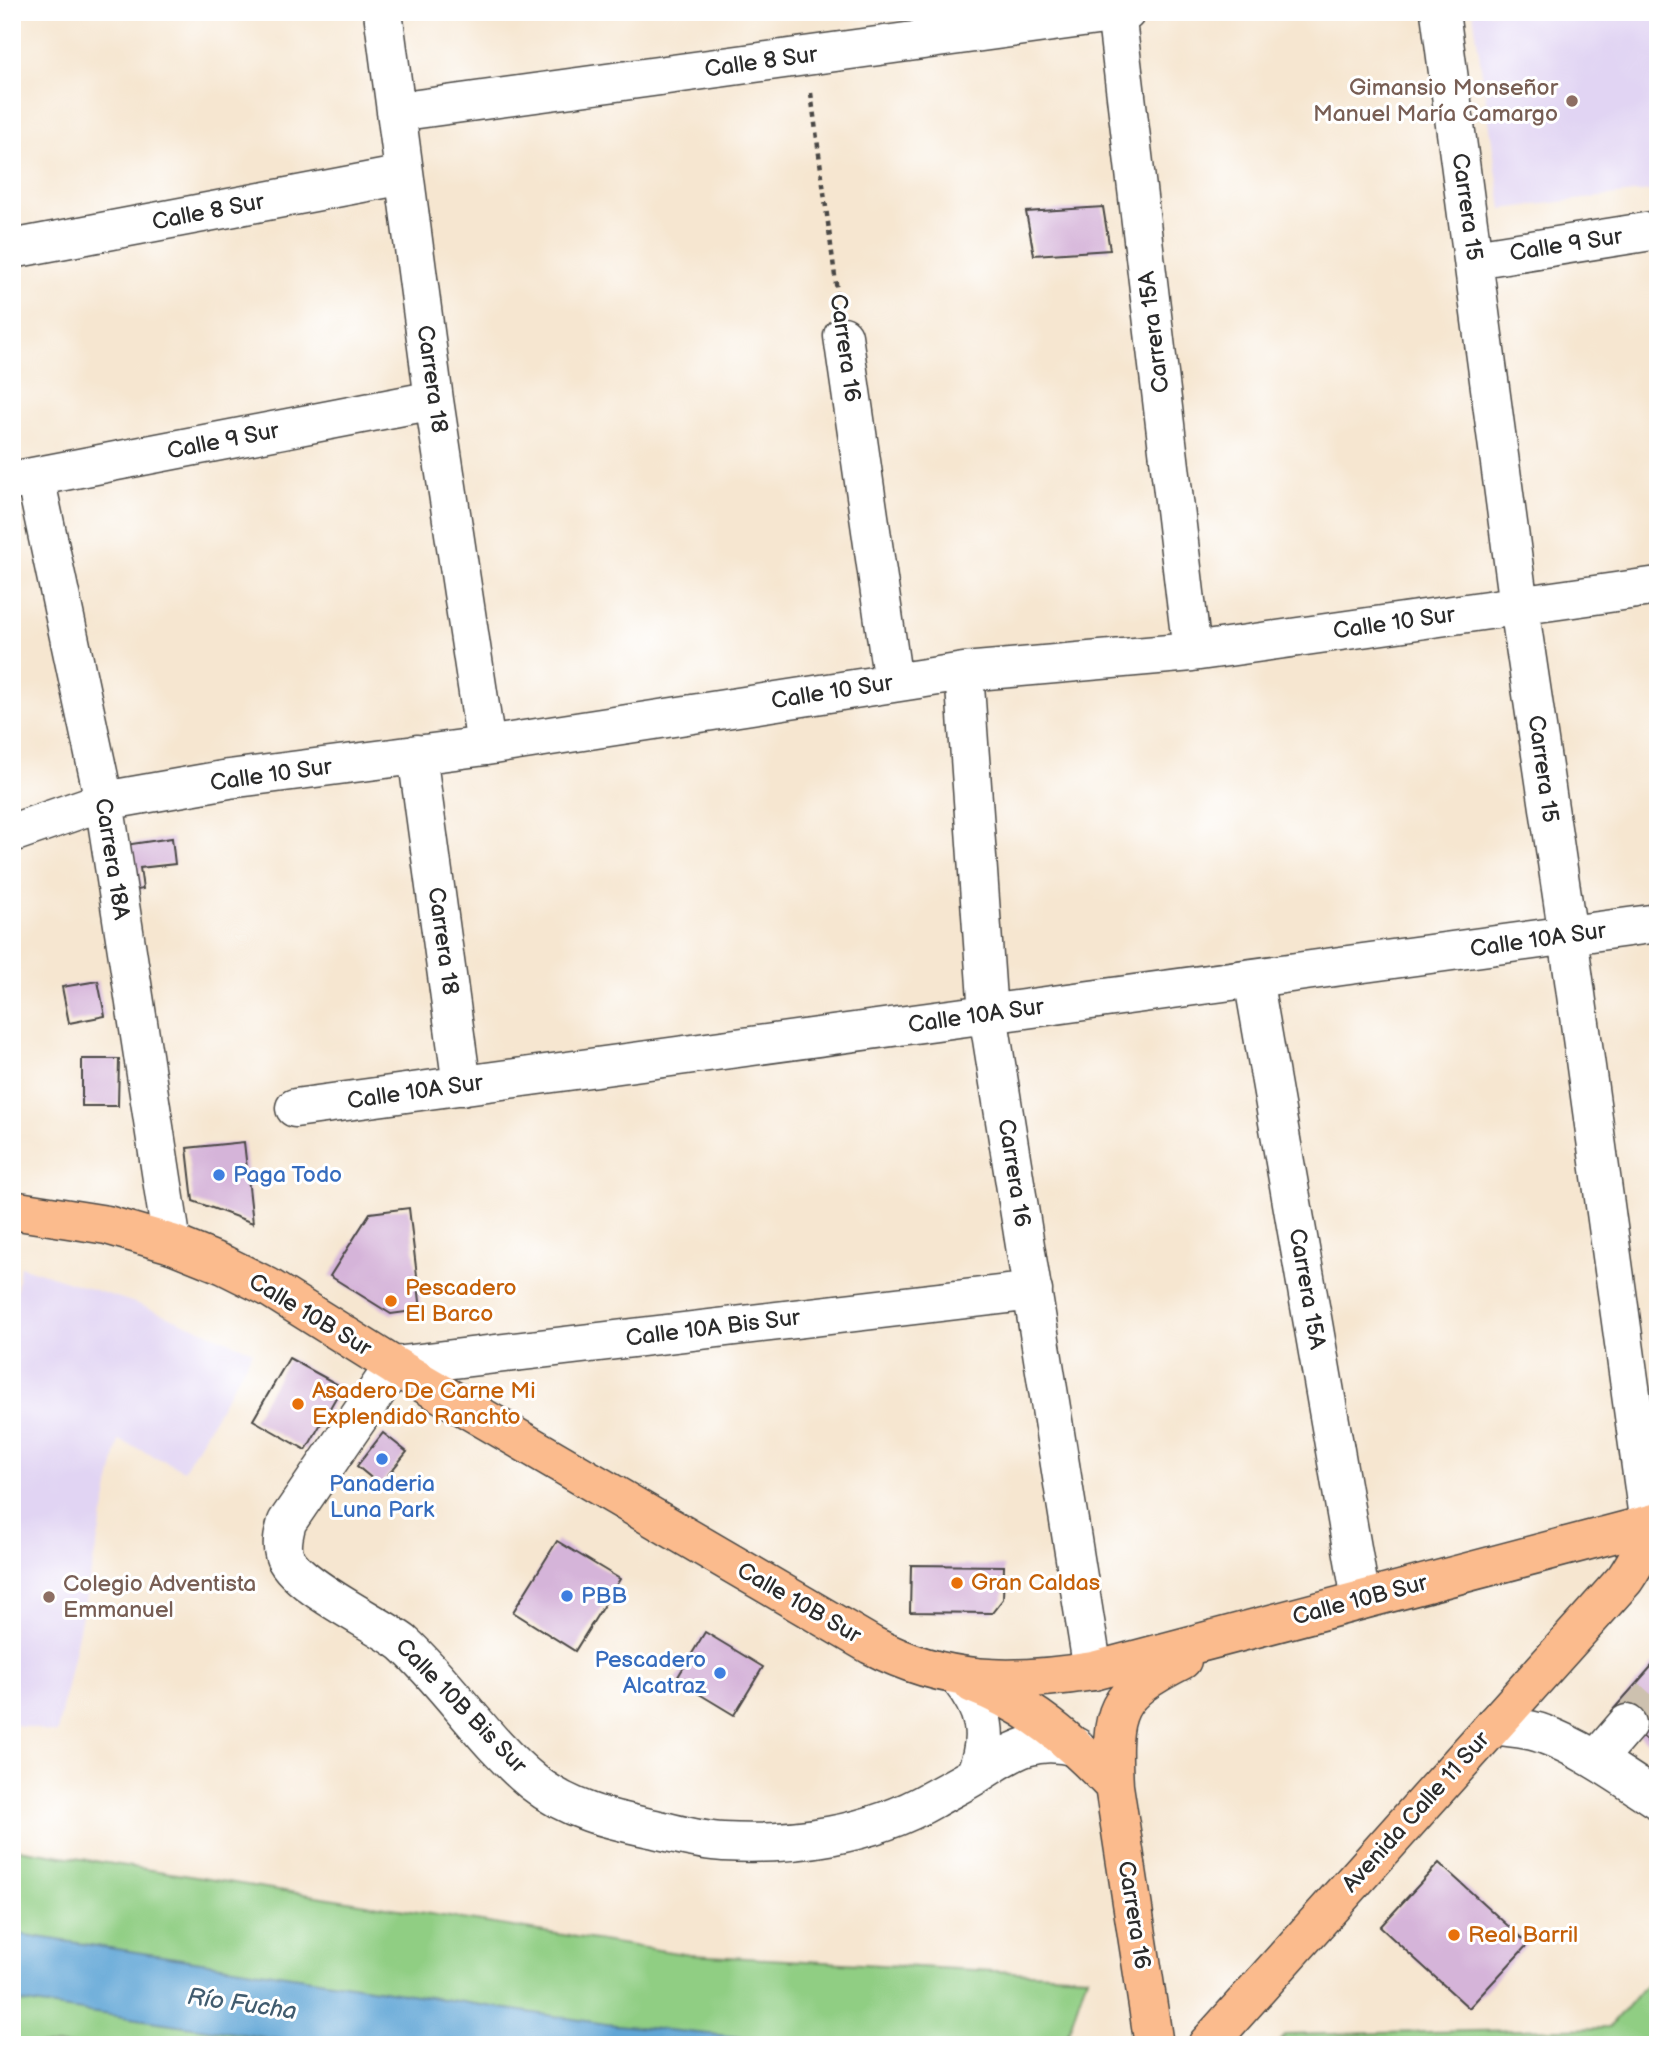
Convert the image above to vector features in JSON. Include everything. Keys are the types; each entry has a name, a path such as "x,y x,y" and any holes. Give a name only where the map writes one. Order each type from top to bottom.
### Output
{"main road":[{"name":"Calle 10B Sur","path":"12,1210 107,1225 172,1244 224,1265 268,1287 394,1366 871,1645 902,1660 949,1676 1026,1680 1093,1671 1653,1523"},
{"name":"Avenida Calle 11 Sur","path":"1207,2045 1494,1725 1642,1574 1639,1559 1653,1523"},
{"name":"Carrera 16","path":"1154,2045 1114,1786 1114,1722 1129,1695 1141,1684 1165,1668 1233,1634"},
{"path":"949,1676 1005,1698 1030,1712 1076,1746 1114,1786"}],"street":[{"name":"Carrera 18","path":"383,12 434,400 486,746"},
{"name":"Carrera 15","path":"1440,12 1475,259 1519,606 1653,1523"},
{"name":"Calle 8 Sur","path":"396,112 1119,13"},
{"name":"Carrera 15A","path":"1119,13 1192,652"},
{"name":"Calle 8 Sur","path":"12,249 404,175"},
{"name":"Calle 9 Sur","path":"1475,259 1658,230"},
{"name":"Carrera 16","path":"843,336 892,682"},
{"name":"Calle 9 Sur","path":"24,479 434,400"},
{"name":"Carrera 18A","path":"24,479 104,801 172,1244"},
{"name":"Calle 10 Sur","path":"12,833 104,801 229,779 486,746 892,682 1192,652 1658,586"},
{"name":"Carrera 16","path":"964,673 988,1014 1093,1671"},
{"name":"Carrera 18","path":"417,754 463,1086"},
{"name":"Calle 10A Sur","path":"295,1108 1658,923"},
{"name":"Carrera 15A","path":"1253,978 1361,1600"},
{"name":"Calle 10A Bis Sur","path":"394,1366 1033,1291"},
{"name":"Calle 10B Bis Sur","path":"394,1366 287,1522 282,1541 284,1555 290,1566 317,1589 386,1629 403,1643 509,1761 536,1784 577,1808 600,1818 721,1842 781,1842 864,1828 923,1805 1012,1752 1029,1745 1059,1742 1076,1746"},
{"path":"949,1676 973,1695 980,1710 985,1743 975,1775"},
{"path":"1596,1760 1627,1724"},
{"path":"1494,1725 1541,1733 1596,1760 1658,1800"}],"path":[{"name":"Carrera 16","path":"806,56 843,336"}],"shaded area":[{"name":"Gimansio Monseñor Manuel María Camargo","path":"1473,12 1658,12 1658,190 1502,209"},
{"name":"Colegio Adventista Emmanuel","path":"20,1266 138,1304 253,1351 184,1470 119,1440 57,1733 12,1724 12,1330"}],"green space":[{"path":"12,1848 690,1955 1087,1976 1064,2045 12,2045"},
{"path":"1658,1970 1658,2045 1276,2045 1285,2035 1609,2028"}],"water":[{"name":"Río Fucha","path":"12,1933 606,2024 822,2045 317,2045 12,2001"}],"building":[{"path":"1103,207 1110,250 1034,255 1026,212"},
{"path":"172,838 175,864 140,868 143,889 131,891 125,845"},
{"path":"98,981 105,1016 69,1023 62,987"},
{"path":"82,1059 119,1059 118,1106 82,1106"},
{"name":"Paga Todo","path":"244,1142 253,1223 193,1201 187,1148"},
{"path":"409,1208 421,1310 391,1314 330,1276 370,1213"},
{"name":"Asadero De Carne Mi Explendido Ranchto","path":"289,1358 342,1387 306,1450 253,1420"},
{"name":"Panaderia Luna Park","path":"383,1433 407,1452 380,1485 357,1466"},
{"name":"PBB","path":"557,1541 620,1579 575,1651 513,1612"},
{"name":"Gran Caldas","path":"911,1565 1004,1566 1003,1599 992,1613 910,1612"},
{"name":"Pescadero Alcatraz","path":"705,1632 763,1667 734,1715 676,1680"},
{"path":"1658,1659 1658,1751 1612,1711"},
{"name":"Real Barril","path":"1439,1863 1528,1944 1469,2008 1380,1927"}],"tunnel":[{"path":"1627,1724 1658,1691"}],"place":[{"name":"Gimansio Monseñor Manuel María Camargo","path":"1572,101"},
{"name":"Paga Todo","path":"219,1175"},
{"name":"Pescadero El Barco","path":"391,1301"},
{"name":"Asadero De Carne Mi Explendido Ranchto","path":"298,1404"},
{"name":"Panaderia Luna Park","path":"382,1459"},
{"name":"Gran Caldas","path":"957,1583"},
{"name":"PBB","path":"567,1596"},
{"name":"Colegio Adventista Emmanuel","path":"49,1597"},
{"name":"Pescadero Alcatraz","path":"720,1673"},
{"name":"Real Barril","path":"1454,1935"}]}
